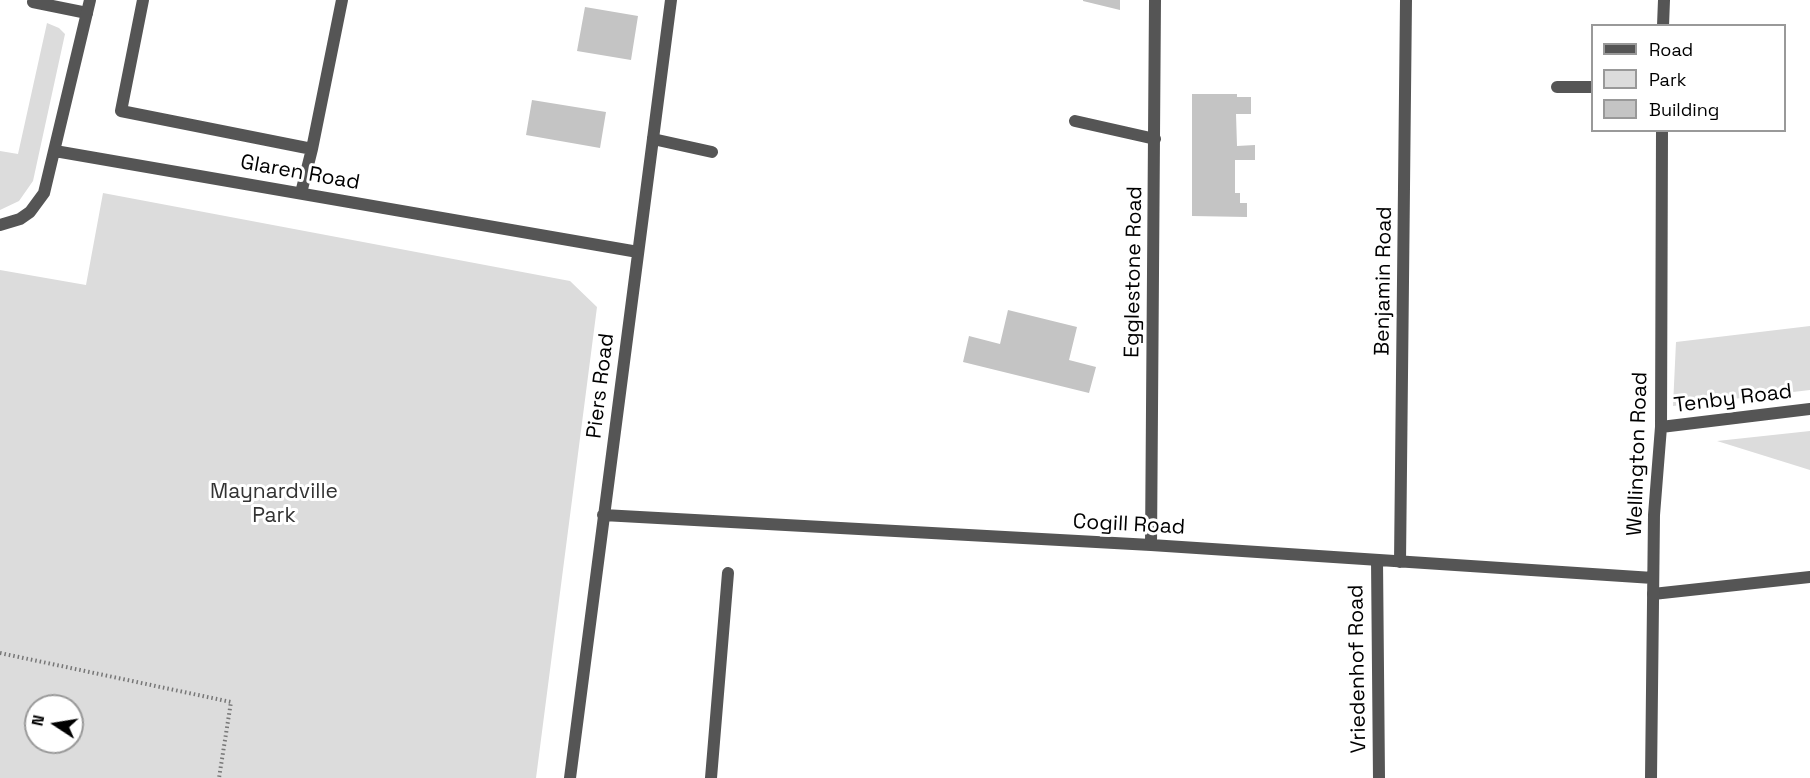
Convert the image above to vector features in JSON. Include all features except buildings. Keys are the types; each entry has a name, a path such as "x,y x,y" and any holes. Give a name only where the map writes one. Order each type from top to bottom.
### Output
{"street":[{"path":"0,225 20,219 38,203 44,193 90,0"},
{"path":"143,0 121,111 312,149"},
{"path":"301,193 342,0"},
{"name":"Piers Road","path":"570,778 671,0"},
{"name":"Egglestone Road","path":"1151,545 1155,0"},
{"name":"Benjamin Road","path":"1400,562 1406,0"},
{"path":"1663,24 1664,0"},
{"path":"33,2 87,13"},
{"path":"1557,87 1591,87"},
{"path":"1075,121 1155,139"},
{"name":"Wellington Road","path":"1651,778 1653,578 1660,427 1662,132"},
{"path":"653,139 712,152"},
{"name":"Glaren Road","path":"55,151 638,252"},
{"name":"Tenby Road","path":"1660,427 1810,409"},
{"name":"Cogill Road","path":"603,515 1151,545 1653,578"},
{"name":"Vriedenhof Road","path":"1377,560 1379,778"},
{"path":"711,778 728,573"},
{"path":"1653,594 1810,577"}],"path":[{"path":"0,653 231,702 219,778"}],"green space":[{"path":"47,23 59,28 65,34 33,181 19,201 0,210 0,151 18,154"},
{"name":"Maynardville Park","path":"103,193 570,281 597,307 536,778 0,778 0,270 86,285"},
{"path":"1810,326 1810,390 1673,406 1676,342"},
{"path":"1810,431 1810,470 1717,441"}]}
